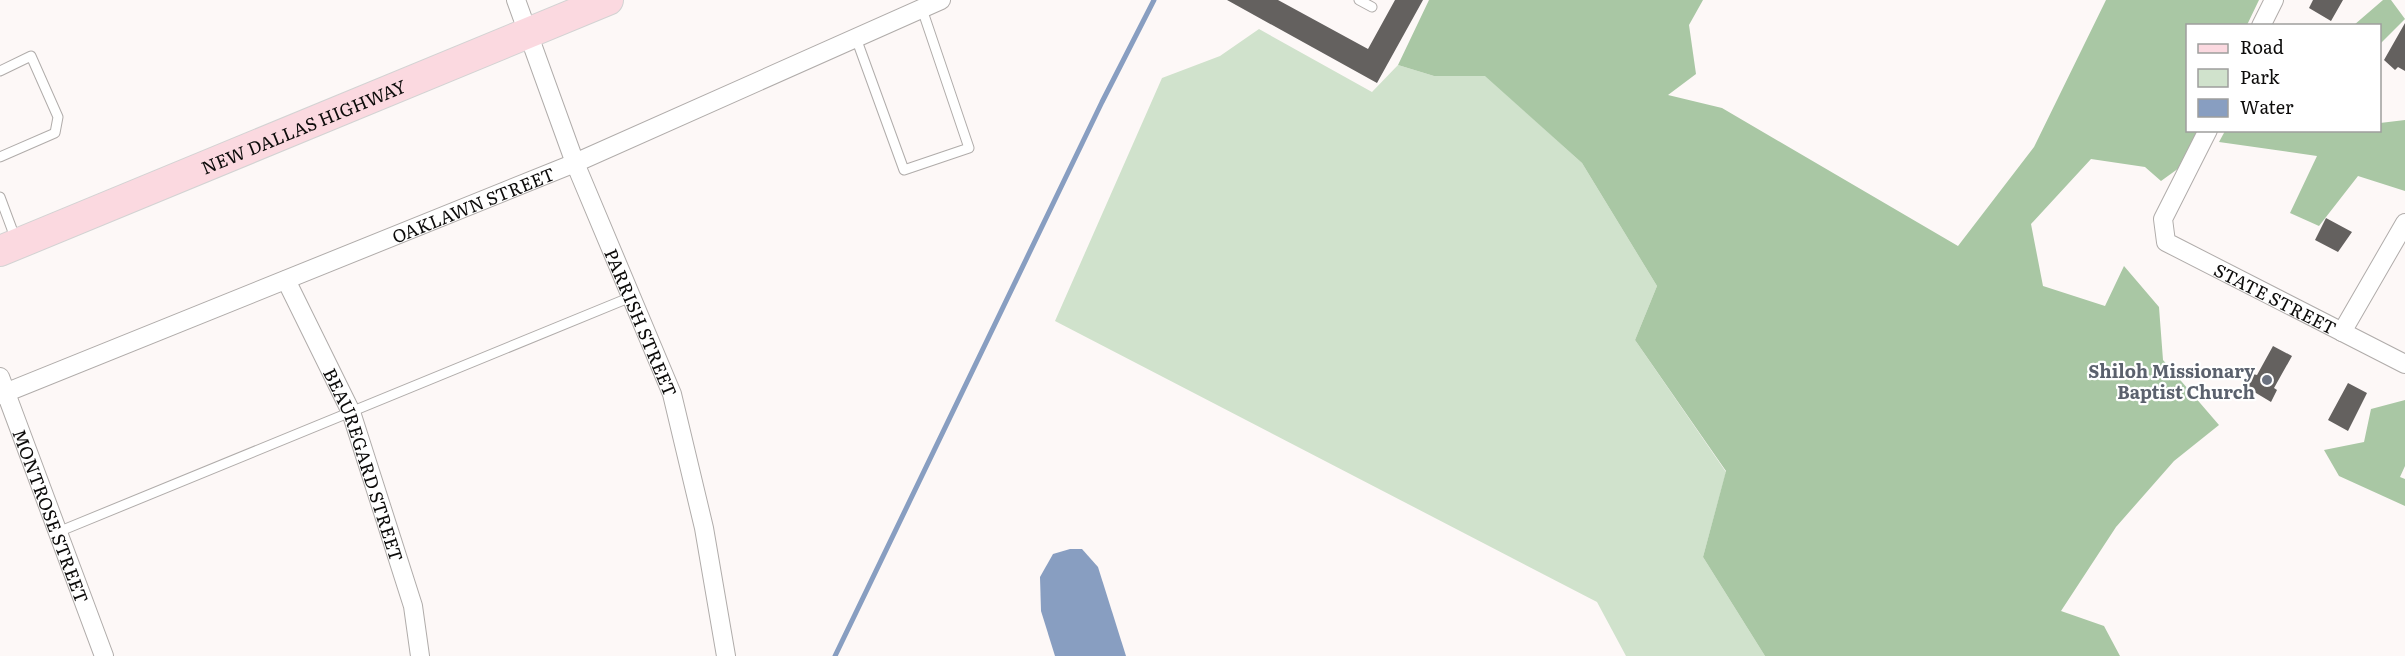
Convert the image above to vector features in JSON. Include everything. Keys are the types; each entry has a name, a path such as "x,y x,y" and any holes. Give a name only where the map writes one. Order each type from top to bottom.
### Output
{"main road":[{"name":"NEW DALLAS HIGHWAY","path":"9,247 608,0"}],"street":[{"name":"PARRISH STREET","path":"516,0 575,163 672,394 704,528 726,656"},
{"name":"OAKLAWN STREET","path":"2,388 286,280 575,163 941,0"},
{"path":"2262,24 2274,0"},
{"name":"STATE STREET","path":"2207,132 2163,219 2166,242 2405,364"},
{"path":"2342,332 2405,223"},
{"name":"BEAUREGARD STREET","path":"286,280 351,412 413,606 420,656"},
{"name":"MONTROSE STREET","path":"2,388 104,656"}],"lane":[{"path":"1359,0 1372,7"},
{"path":"856,38 904,170 969,148 922,9"},
{"path":"0,71 31,56 58,117 55,133 0,157"},
{"path":"0,197 9,247"},
{"path":"58,532 632,297"}],"green space":[{"path":"1429,0 1703,0 1689,25 1696,74 1668,95 1722,108 1958,246 2034,147 2106,0 2259,0 2247,24 2186,24 2186,132 2197,132 2179,168 2161,181 2145,167 2091,159 2031,224 2043,286 2105,306 2124,266 2159,307 2163,360 2219,425 2174,461 2116,527 2061,611 2104,626 2120,656 1765,656 1703,557 1726,471 1635,340 1657,286 1582,163 1485,76 1434,76 1398,65"},
{"path":"2383,0 2391,0 2405,19 2381,43 2381,24 2355,24"},
{"path":"1259,29 1372,92 1398,65 1434,76 1485,75 1582,163 1657,286 1635,340 1726,472 1703,557 1765,656 1626,656 1597,602 1055,321 1162,78 1220,56"},
{"path":"2405,120 2405,191 2358,176 2319,226 2290,213 2317,156 2219,142 2224,132 2381,132 2381,123"},
{"path":"2405,400 2405,466 2400,477 2405,479 2405,506 2339,476 2324,450 2364,442 2371,409"}],"water":[{"path":"1070,549 1082,549 1098,567 1126,656 1055,656 1041,611 1040,577 1053,554"}],"building":[{"path":"1227,0 1278,0 1368,49 1395,0 1423,0 1377,83"},
{"path":"2313,0 2343,0 2331,21 2309,8"},
{"path":"2405,23 2405,71 2398,67 2395,70 2384,60"},
{"path":"2326,218 2352,232 2338,252 2315,240"},
{"path":"2273,346 2292,356 2274,388 2277,390 2271,402 2246,387 2253,374 2257,375"},
{"path":"2348,383 2367,393 2348,431 2328,420"}],"waterway":[{"path":"835,656 1102,102 1154,0"}],"place":[{"name":"Shiloh Missionary Baptist Church","path":"2267,380"}]}
